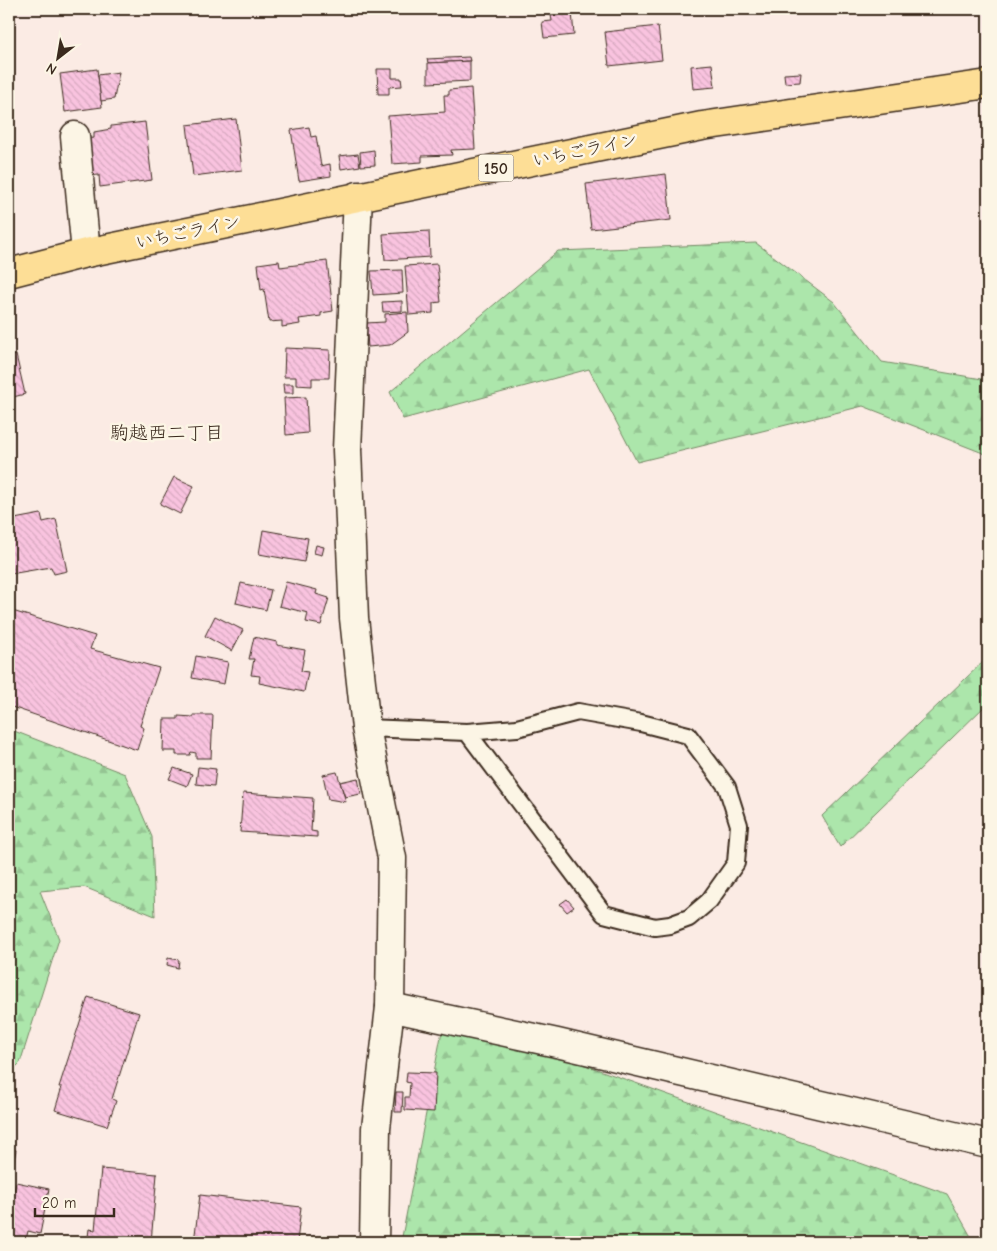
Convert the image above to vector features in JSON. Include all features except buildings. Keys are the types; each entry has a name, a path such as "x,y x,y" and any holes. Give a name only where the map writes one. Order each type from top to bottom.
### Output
{"highway":[{"name":"いちごライン","path":"9,273 86,253 702,126 988,84"}],"street":[{"path":"75,136 86,253"},
{"path":"358,196 346,450 354,618 366,728 392,858 390,1006 376,1128 374,1242"},
{"path":"390,1006 988,1144"}],"lane":[{"path":"366,728 468,732 517,728 578,712 641,723 688,735 727,786 739,825 736,863 709,901 689,918 670,925 655,927 604,914 468,732"}],"green space":[{"path":"756,243 834,302 882,362 988,380 988,455 863,406 637,462 589,369 403,419 390,392 558,251"},
{"path":"988,657 988,703 840,847 822,816"},
{"path":"9,729 125,774 152,837 155,916 84,887 40,891 59,939 20,1063 9,1074"},
{"path":"442,1031 571,1060 947,1194 974,1242 401,1242"}],"district":[{"name":"駒越西二丁目","path":"167,432"}]}
